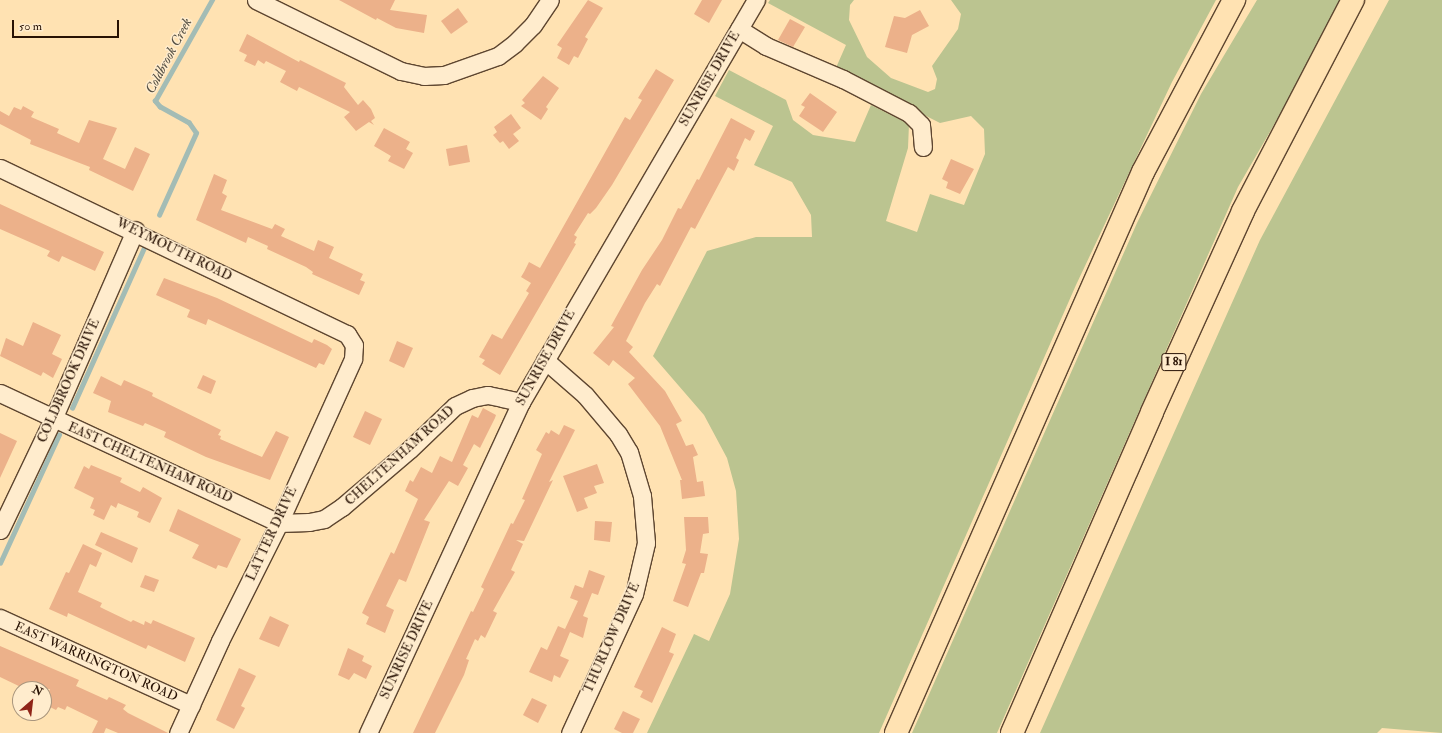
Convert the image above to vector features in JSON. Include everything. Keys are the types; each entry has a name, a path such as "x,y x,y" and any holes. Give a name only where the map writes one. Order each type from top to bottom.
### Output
{"highway":[{"path":"896,733 1143,172 1234,0"},
{"name":"I 81","path":"1012,733 1152,412 1243,210 1353,0"}],"street":[{"path":"256,0 344,45 401,71 424,76 444,75 498,56 515,44 533,25 550,0"},
{"name":"SUNRISE DRIVE","path":"368,733 521,402 756,0"},
{"path":"739,29 766,46 843,79 909,113 921,125 923,148"},
{"name":"WEYMOUTH ROAD","path":"0,168 135,230 348,334"},
{"name":"COLDBROOK DRIVE","path":"0,530 52,419 135,230"},
{"name":"LATTER DRIVE","path":"178,733 220,641 279,523 353,359 354,345 348,334"},
{"name":"THURLOW DRIVE","path":"545,360 585,395 618,434 629,452 642,496 646,543 634,594 570,733"},
{"name":"EAST CHELTENHAM ROAD","path":"0,393 52,419 279,523"},
{"name":"CHELTENHAM ROAD","path":"279,523 316,521 342,507 410,449 455,406 472,398 488,395 521,402"},
{"name":"EAST WARRINGTON ROAD","path":"0,618 191,705"}],"green space":[{"path":"770,0 854,0 850,5 849,20 867,57 891,78 928,92 935,89 937,79 932,66 958,29 961,14 951,0 1216,0 1172,82 1076,285 879,733 647,733 694,634 709,641 730,594 739,539 736,491 727,458 704,415 653,356 707,251 756,237 812,237 811,215 792,182 754,165 773,126 715,96 729,70 786,100 793,120 813,135 855,142 871,105 909,124 908,148 886,221 917,232 930,194 964,205 985,154 984,129 971,116 940,123 835,70 846,45 768,3"},
{"path":"1257,0 1346,0 1238,187 997,733 912,733 1137,223 1201,94"},
{"path":"1389,0 1442,0 1442,733 1382,728 1377,733 1040,733 1260,240"}],"building":[{"path":"339,0 395,0 390,10 427,15 424,33 396,28 377,18 376,20"},
{"path":"588,0 603,8 585,37 588,39 578,58 574,56 569,65 557,58 562,48 557,45"},
{"path":"702,0 722,0 709,23 694,14"},
{"path":"458,8 468,22 451,34 441,21"},
{"path":"920,10 929,26 912,35 907,53 885,47 894,16 905,18"},
{"path":"790,19 805,27 793,47 778,40"},
{"path":"247,34 299,62 300,60 346,83 344,87 358,105 363,100 371,109 375,118 371,121 374,125 369,122 356,131 344,117 350,112 299,87 297,91 280,82 286,71 266,61 264,64 258,60 255,66 244,61 247,55 239,51"},
{"path":"656,69 674,80 612,185 596,208 590,214 588,213 574,235 577,237 574,243 576,244 500,375 482,364 485,360 479,357 492,334 502,339 529,293 526,291 531,283 521,277 529,262 540,268 625,117 630,120 642,100 638,98"},
{"path":"543,76 559,88 546,107 548,109 541,120 521,106 525,103 522,100"},
{"path":"810,93 837,112 823,132 799,116 805,107 801,105"},
{"path":"23,106 34,112 31,117 59,129 57,133 79,143 89,120 117,128 103,159 125,169 135,147 150,154 133,191 89,170 90,167 30,144 31,140 0,124 0,111 9,116 14,107 21,110"},
{"path":"511,114 521,128 513,134 519,141 509,149 503,141 500,143 493,135 497,132 494,127"},
{"path":"731,118 755,131 750,141 745,138 736,158 739,160 734,171 728,167 695,229 691,227 660,286 657,284 645,303 626,341 633,347 629,352 665,391 682,421 676,424 686,446 693,444 698,455 693,457 697,482 703,481 705,496 682,499 680,480 682,480 660,426 628,384 635,378 613,360 609,366 593,353 614,327 611,326 642,270 662,240 678,208 681,209 697,179 699,180"},
{"path":"384,128 410,142 406,149 413,153 404,169 388,161 391,156 374,146"},
{"path":"467,145 470,162 449,166 446,149"},
{"path":"951,159 974,169 960,194 946,188 948,182 942,179"},
{"path":"214,174 227,180 222,193 227,196 221,210 272,229 275,224 285,229 281,236 314,251 318,240 334,247 329,258 363,274 360,280 365,282 359,295 312,274 313,272 306,267 267,249 268,246 248,237 246,243 196,220"},
{"path":"0,204 104,252 95,271 62,256 59,262 47,256 50,251 0,229"},
{"path":"164,278 217,298 312,343 314,339 332,349 324,365 319,363 316,368 208,319 206,325 187,317 190,310 156,295"},
{"path":"33,322 61,335 52,354 62,359 53,378 43,372 41,376 0,356 6,338 23,346"},
{"path":"397,341 413,348 404,368 389,361"},
{"path":"203,375 216,381 211,394 197,388"},
{"path":"101,376 121,386 124,380 153,393 152,396 221,430 218,435 221,436 220,439 262,457 276,431 289,437 270,480 206,457 164,437 166,432 145,423 143,426 108,412 111,401 93,393"},
{"path":"483,408 496,415 495,418 480,448 474,444 463,465 468,468 458,486 449,481 424,520 430,522 406,582 399,579 386,606 394,610 385,633 366,624 369,617 362,613 391,552 394,554 418,499 405,491 410,480 413,482 421,467 432,473 440,456 452,462 472,415 478,418"},
{"path":"365,411 382,419 370,445 353,437"},
{"path":"564,425 575,430 549,482 553,480 524,541 516,540 523,544 511,570 515,572 493,611 497,613 485,638 481,635 478,641 475,639 466,659 469,660 464,675 435,733 413,733 471,611 473,612 484,589 481,587 511,523 513,524 525,500 522,499 542,454 536,450 546,432 549,434 551,430 559,435"},
{"path":"0,433 17,441 0,478"},
{"path":"597,464 604,483 594,486 597,493 584,498 588,508 577,512 563,476"},
{"path":"91,465 122,478 120,482 140,492 143,487 162,498 150,523 137,517 139,512 118,503 116,508 111,505 104,520 93,515 95,510 90,508 94,498 74,488 84,466 89,469"},
{"path":"178,509 241,539 227,568 218,565 216,569 192,558 199,545 169,531"},
{"path":"684,517 708,517 709,533 703,534 700,553 708,554 704,573 701,573 688,607 673,601 686,564 682,563 686,550"},
{"path":"595,521 612,522 610,542 594,540"},
{"path":"101,532 138,548 132,563 95,545"},
{"path":"83,544 102,553 96,567 90,564 78,592 102,603 100,607 131,622 133,620 144,625 145,621 151,624 153,620 195,638 185,662 148,645 146,649 68,613 67,617 49,609 66,572 69,573"},
{"path":"589,570 605,576 598,595 592,593 583,616 588,618 583,638 570,632 560,656 569,660 560,678 554,675 552,682 529,672 541,647 547,650 558,626 565,629 578,601 570,598 575,585 583,588"},
{"path":"145,575 159,580 154,592 140,587"},
{"path":"270,616 289,625 279,647 259,639"},
{"path":"662,627 676,634 669,652 674,654 652,703 640,697 643,691 634,687"},
{"path":"0,646 79,680 76,686 107,700 109,697 126,705 123,709 128,713 168,733 118,733 106,728 104,733 92,733 98,721 67,706 65,710 58,707 56,710 52,708 52,681 12,681 12,683 0,677"},
{"path":"348,648 364,656 362,661 372,666 366,679 354,673 349,680 338,675"},
{"path":"239,668 256,676 241,706 245,708 234,729 216,720"},
{"path":"532,698 547,705 538,723 523,715"},
{"path":"623,711 640,719 633,733 622,733 614,729"}],"waterway":[{"name":"Coldbrook Creek","path":"159,215 196,133 189,123 160,107 155,101 212,0"},
{"name":"Coldbrook Creek","path":"72,408 144,248"},
{"name":"Coldbrook Creek","path":"0,563 59,435"}]}
